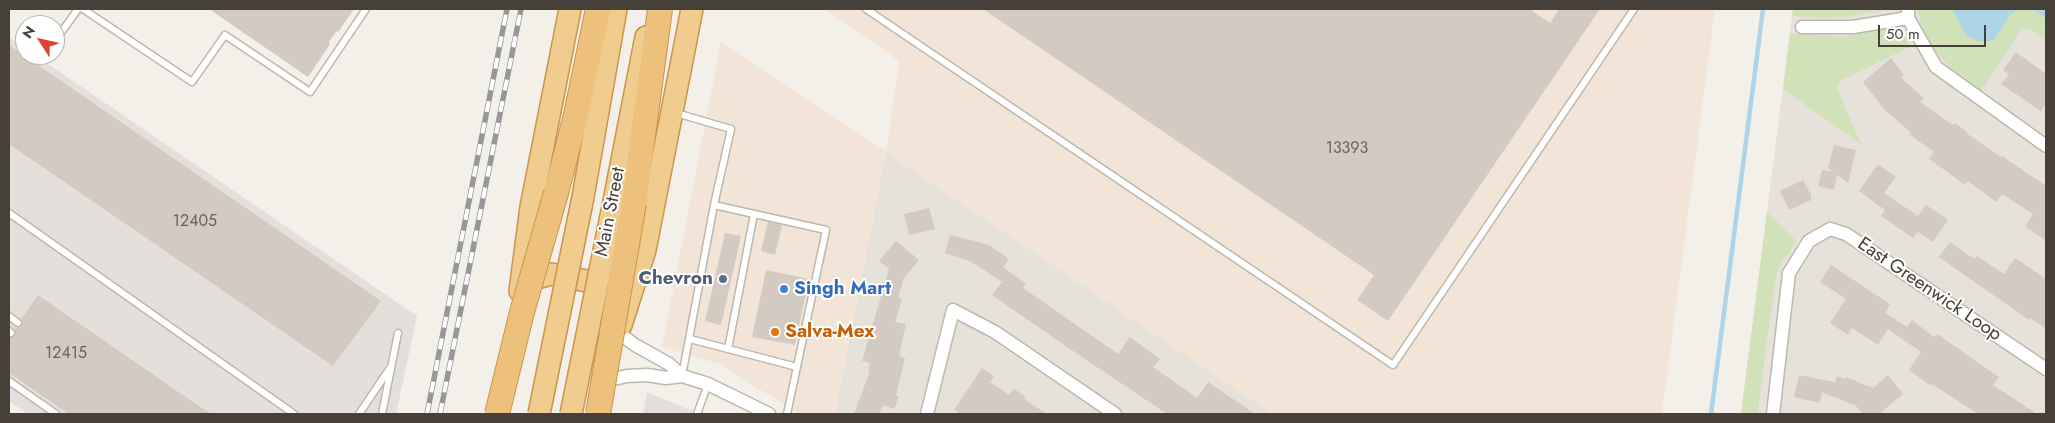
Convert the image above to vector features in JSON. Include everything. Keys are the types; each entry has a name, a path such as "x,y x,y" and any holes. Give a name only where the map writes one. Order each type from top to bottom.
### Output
{"highway":[{"path":"498,414 518,304 531,207 570,9"},
{"path":"498,414 522,312 576,115 598,9"},
{"name":"Main Street","path":"540,414 583,197 616,9"},
{"name":"Main Street","path":"571,414 624,202 652,9"},
{"path":"600,414 624,202 660,9"},
{"path":"600,414 620,329 645,250 692,9"},
{"path":"518,304 525,288 534,279 551,274 602,284 614,292 622,304 620,329"}],"street":[{"path":"1802,27 1853,27 1908,13 1936,67 2046,146"},
{"name":"East Greenwick Loop","path":"1773,414 1790,273 1809,241 1830,229 1846,234 2046,369"},
{"path":"927,414 953,310 995,332 1115,414"},
{"path":"620,329 635,345 669,364 682,376"},
{"path":"609,380 627,376 647,375 666,378 682,376 708,384 769,414"}],"lane":[{"path":"65,28 78,9"},
{"path":"83,9 192,82 225,35 310,92 366,9"},
{"path":"866,9 1393,365 1634,9"},
{"path":"672,112 731,129 714,205 682,376"},
{"path":"714,205 826,230 787,414"},
{"path":"9,213 294,414"},
{"path":"728,349 754,214"},
{"path":"9,316 18,323"},
{"path":"382,414 398,333"},
{"path":"690,339 797,367"},
{"path":"359,414 392,365"},
{"path":"9,381 56,414"},
{"path":"697,414 708,384"}],"shaded area":[{"path":"825,9 1715,9 1662,414 1273,414 886,152 835,414 799,414 719,364 662,347 721,42 886,151 899,61"},
{"path":"1793,9 2046,9 2046,414 1741,414"},
{"path":"9,37 15,41 15,65 50,65 417,316 396,414 29,414 9,401"},
{"path":"886,152 1273,414 835,414"},
{"path":"9,387 49,414 28,414 9,401"},
{"path":"647,392 699,414 643,414"}],"green space":[{"path":"1793,9 1888,9 1846,17 1820,18 1792,16"},
{"path":"1917,9 2046,9 2046,40 2031,29 2021,30 1980,93 1956,74 1938,54 1924,33"},
{"path":"1891,28 1904,34 1910,47 1840,81 1837,89 1861,144 1783,89 1790,33 1843,37"},
{"path":"1767,212 1796,241 1779,267 1775,283 1757,414 1741,414"}],"water":[{"path":"1952,9 2020,9 2011,14 1994,40 1980,42 1966,35"},
{"path":"2020,9 2046,9 2046,18 2036,11"}],"building":[{"path":"209,9 354,9 329,42 330,44 308,77"},
{"path":"983,9 1529,9 1550,23 1559,9 1600,9 1388,321 1357,300 1374,275"},
{"path":"9,45 15,49 15,65 38,65 381,301 333,366 9,144"},
{"path":"2016,52 2046,74 2046,103 2041,111 2001,84 2009,74 2003,70"},
{"path":"1891,58 1904,75 1901,78 1924,98 1920,102 1953,125 1955,123 1966,133 2046,186 2046,241 2025,226 2033,214 2002,194 1996,202 1968,181 1965,185 1929,159 1934,152 1910,135 1911,133 1884,109 1863,82"},
{"path":"1834,145 1856,150 1848,183 1837,175 1834,190 1818,186 1822,170 1833,172 1828,168"},
{"path":"1878,164 1896,177 1884,193 1918,216 1926,205 1948,220 1933,242 1918,232 1913,238 1881,216 1885,210 1859,191"},
{"path":"1803,180 1811,195 1811,200 1789,210 1780,191"},
{"path":"929,208 935,229 909,235 904,214"},
{"path":"768,222 782,225 775,255 761,251"},
{"name":"Chevron","path":"725,233 741,236 721,325 705,321"},
{"path":"950,235 989,245 1009,259 1003,267 1026,284 1023,288 1118,354 1130,337 1160,359 1153,367 1197,398 1208,382 1255,414 1167,414 992,295 1002,282 972,262 945,253"},
{"path":"896,241 919,260 904,278 898,297 902,299 895,322 906,324 899,356 905,358 896,395 899,396 894,409 883,405 879,414 854,414 870,371 868,371 870,363 862,361 889,269 879,261"},
{"path":"1950,242 1974,259 1977,256 2004,274 2015,258 2046,279 2046,329 2030,318 2029,320 1939,257"},
{"path":"1831,265 1890,304 1885,313 1907,327 1912,320 1934,337 1937,334 1999,377 1993,385 2037,414 1978,414 1932,384 1931,386 1909,370 1921,352 1888,329 1878,345 1852,328 1848,335 1830,323 1846,299 1820,282"},
{"path":"766,270 809,279 795,345 752,337"},
{"path":"38,295 211,414 69,414 9,373 9,337 15,336 15,327 19,328 22,326 21,319"},
{"path":"982,368 994,376 990,382 1009,395 1014,389 1026,397 1024,399 1047,414 961,414 954,410"},
{"path":"1799,375 1835,382 1837,376 1845,379 1846,377 1873,388 1888,375 1903,394 1879,414 1863,414 1856,406 1822,392 1820,403 1794,397"}],"waterway":[{"path":"1711,414 1763,9"}],"railway":[{"path":"427,414 507,9"},
{"path":"440,414 521,9"}],"place":[{"name":"Chevron","path":"723,279"},
{"name":"Singh Mart","path":"784,289"},
{"name":"Salva-Mex","path":"775,332"}]}
